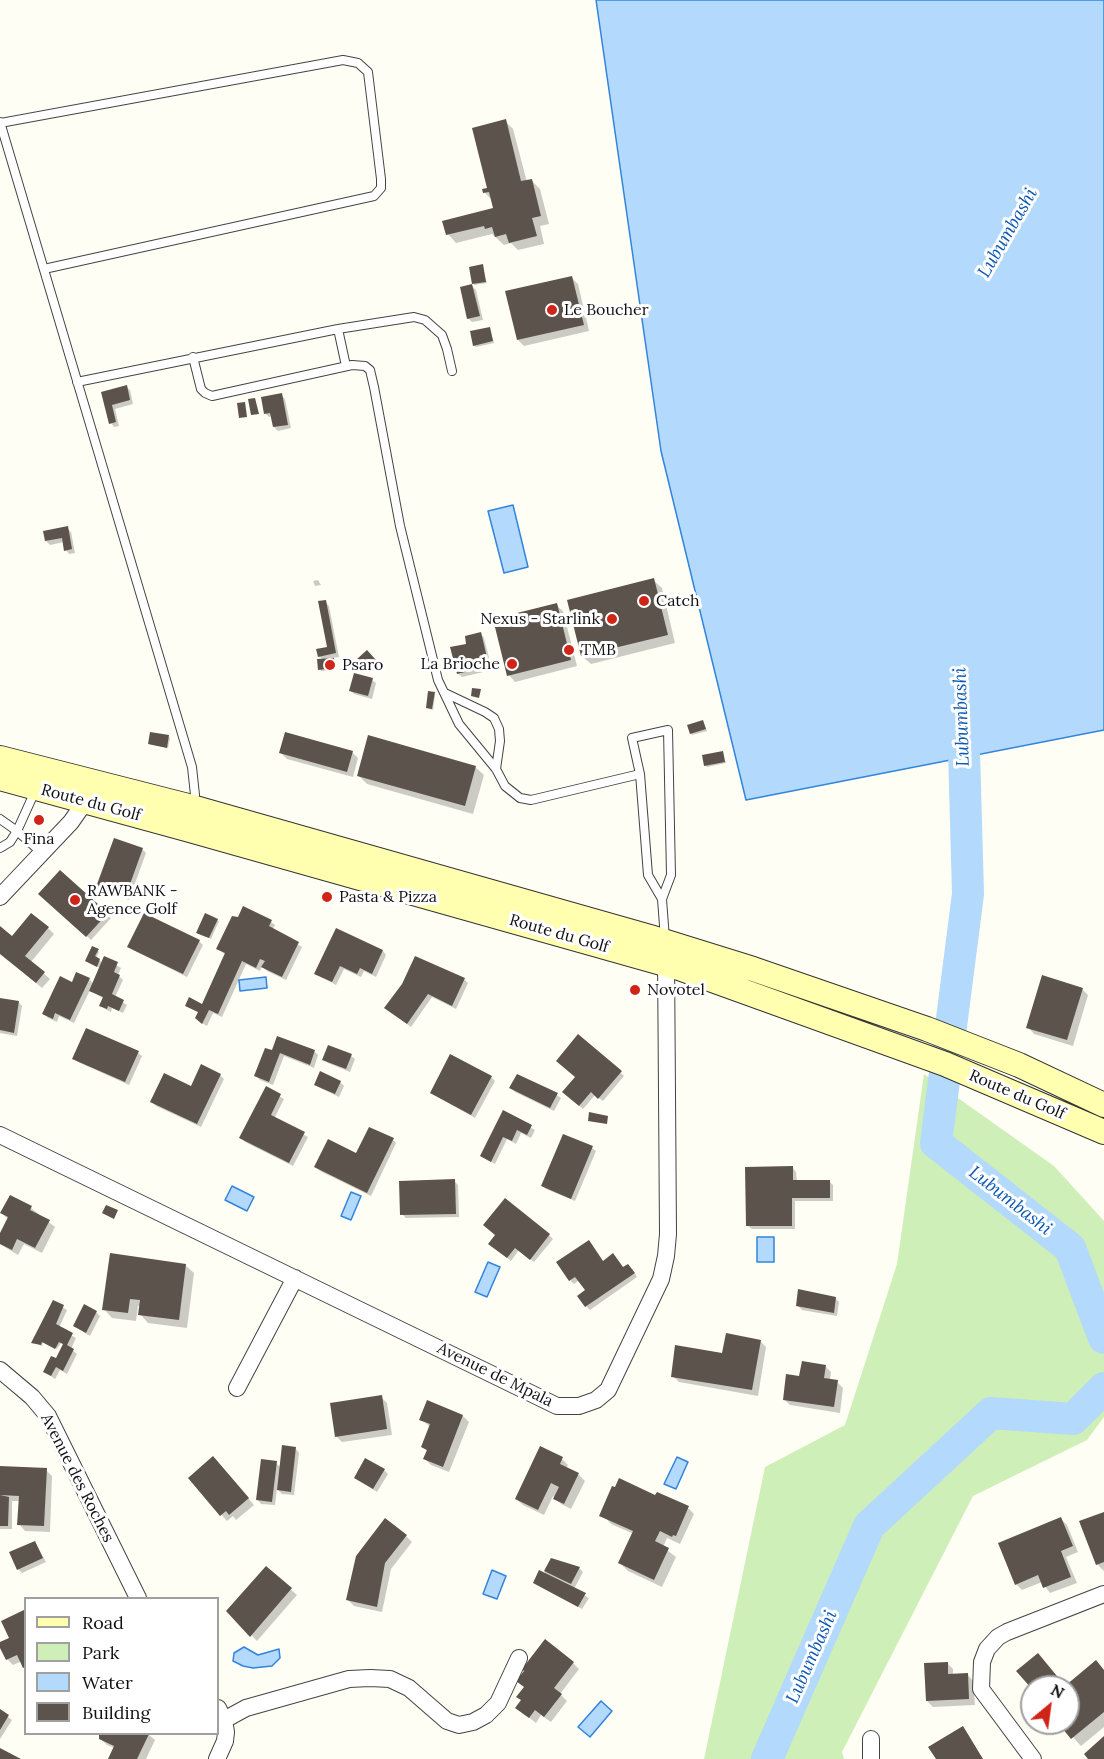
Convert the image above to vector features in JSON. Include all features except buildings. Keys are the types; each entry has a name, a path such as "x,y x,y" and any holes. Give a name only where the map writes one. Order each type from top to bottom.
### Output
{"main road":[{"path":"0,758 87,791"},
{"name":"Route du Golf","path":"0,778 36,788 87,791 665,953 945,1064 1104,1132"},
{"path":"665,953 796,984 927,1029 1019,1065 1104,1105"}],"street":[{"path":"0,897 71,822 87,791"},
{"name":"Avenue de Mpala","path":"0,1135 557,1406 579,1407 596,1400 608,1390 661,1279 666,1256 668,1234 665,953"},
{"path":"237,1388 295,1278"},
{"name":"Avenue des Roches","path":"0,1370 32,1397 48,1416 137,1597"},
{"path":"1032,1759 981,1689 980,1671 987,1649 998,1637 1007,1632 1104,1594"},
{"path":"217,1759 225,1741 221,1714 349,1679 390,1680 409,1688 447,1722 459,1725 473,1722 498,1703 519,1658"},
{"path":"871,1739 871,1759"}],"lane":[{"path":"44,269 374,196 381,188 381,179 368,72 358,63 343,60 0,123 192,767 195,795 189,818"},
{"path":"77,382 338,328 414,317 425,320 442,334 452,371"},
{"path":"338,328 346,366"},
{"path":"193,357 201,389 212,396 346,366 358,364 365,366 369,370 400,526 438,680 459,724 496,769 505,786 512,794 520,798 531,800 640,774"},
{"path":"445,693 494,718 499,729 500,741 496,769"},
{"path":"662,899 648,875 640,774 632,738 668,730 671,875 662,899 665,953"},
{"path":"0,848 10,842 17,831 36,788"},
{"path":"0,819 42,853"}],"green space":[{"path":"924,1074 1054,1166 1104,1221 1104,1417 1087,1440 973,1496 842,1752 844,1759 704,1759 765,1467 845,1425 897,1264"}],"water":[{"path":"596,0 1104,0 1104,730 746,800 661,451"},
{"path":"513,505 528,567 504,573 488,511"},
{"path":"266,977 267,988 240,991 239,980"},
{"path":"232,1186 254,1197 247,1211 225,1200"},
{"path":"351,1192 361,1196 351,1220 341,1216"},
{"path":"757,1237 774,1237 774,1262 757,1262"},
{"path":"488,1262 500,1267 487,1297 475,1292"},
{"path":"677,1457 688,1462 676,1489 664,1484"},
{"path":"492,1570 506,1576 497,1599 483,1594"},
{"path":"244,1647 258,1655 279,1649 280,1658 272,1666 253,1668 243,1666 233,1661 234,1653"},
{"path":"601,1701 612,1711 590,1737 578,1727"}],"waterway":[{"name":"Lubumbashi","path":"963,714 968,894 936,1143 1070,1248 1104,1338"},
{"name":"Lubumbashi","path":"767,1759 869,1526 991,1413 1073,1419 1104,1388"}],"place":[{"name":"Le Boucher","path":"552,310"},
{"name":"Catch","path":"644,601"},
{"name":"Nexus - Starlink","path":"612,619"},
{"name":"TMB","path":"569,650"},
{"name":"La Brioche","path":"512,664"},
{"name":"Psaro","path":"330,665"},
{"name":"Fina","path":"39,820"},
{"name":"Pasta & Pizza","path":"327,897"},
{"name":"RAWBANK - Agence Golf","path":"75,900"},
{"name":"Novotel","path":"635,990"}]}
